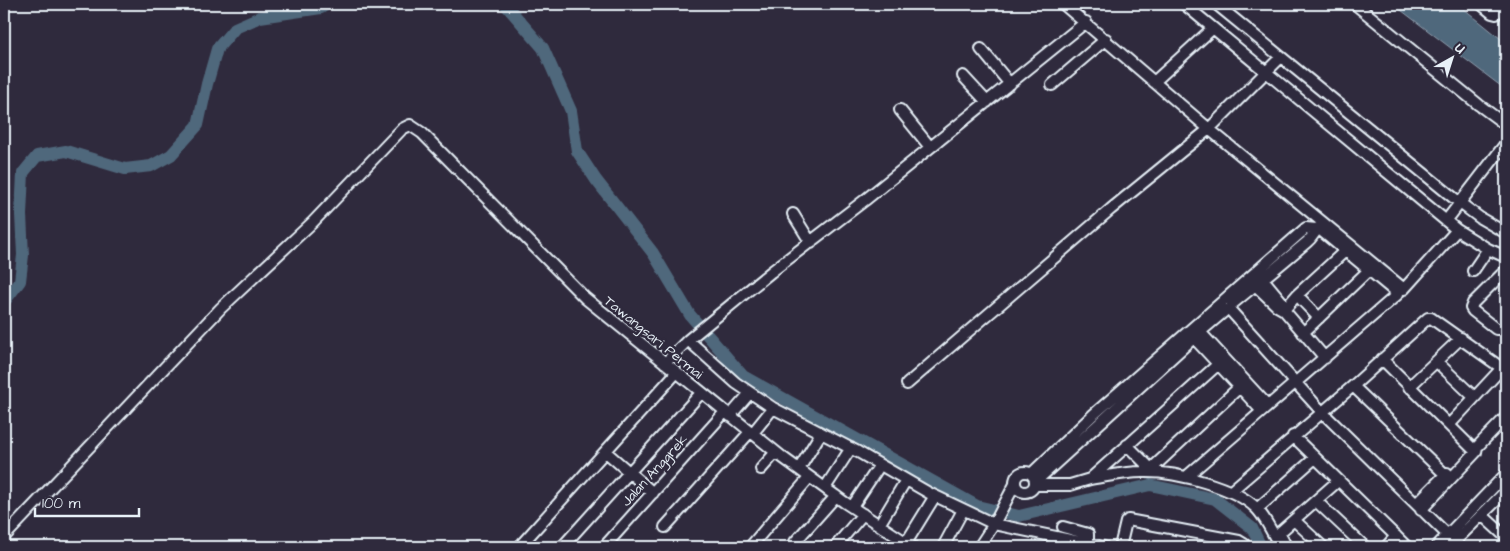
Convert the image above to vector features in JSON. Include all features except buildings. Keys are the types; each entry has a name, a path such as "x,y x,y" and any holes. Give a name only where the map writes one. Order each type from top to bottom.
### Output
{"street":[{"path":"1063,4 1209,129 1344,251 1398,294 1186,477"},
{"path":"1184,4 1447,219 1457,230 1488,249 1506,257"},
{"path":"1216,4 1459,204 1506,233"},
{"path":"1355,4 1506,125"},
{"path":"1481,4 1496,14 1505,4"},
{"path":"666,363 690,338 771,272 811,243 1086,22"},
{"path":"1154,82 1212,28"},
{"path":"1052,85 1106,39"},
{"path":"982,49 1010,84"},
{"path":"907,384 1111,209 1209,129 1280,58"},
{"path":"963,76 988,102"},
{"path":"900,110 930,147"},
{"name":"Tawangsari Permai","path":"4,537 221,308 313,222 402,129 410,125 422,133 585,298 809,478 909,545"},
{"path":"1447,219 1506,143"},
{"path":"793,214 811,243"},
{"path":"1007,500 1029,492 1034,480 1096,419 1227,305 1276,269 1310,239 1319,227"},
{"path":"1158,364 1197,335 1268,260 1306,228 1319,227 1404,289 1457,230"},
{"path":"1473,271 1488,249"},
{"path":"1283,309 1344,251"},
{"path":"1268,260 1276,269"},
{"path":"1303,333 1369,270"},
{"path":"1506,272 1473,303 1471,308 1496,329 1504,329 1506,326"},
{"path":"1259,282 1277,306 1283,309 1325,358"},
{"path":"1297,295 1319,318"},
{"path":"1227,305 1322,412 1453,543"},
{"path":"1231,491 1429,318 1461,338 1504,370 1474,397 1449,425"},
{"path":"1197,335 1265,409"},
{"path":"690,338 736,383 773,408 851,448 935,496 963,510 995,522 1104,547"},
{"path":"1409,387 1461,338"},
{"path":"1382,359 1475,449"},
{"path":"1090,479 1221,362"},
{"path":"1437,362 1474,397"},
{"path":"520,546 676,373"},
{"path":"1149,470 1243,385"},
{"path":"1353,386 1448,477"},
{"name":"Jalan Anggrek","path":"604,547 750,392"},
{"path":"562,547 701,393"},
{"path":"665,527 773,408"},
{"path":"1419,507 1506,417"},
{"path":"799,470 821,433"},
{"path":"1293,436 1407,547"},
{"path":"1127,445 1149,470"},
{"path":"825,488 851,448"},
{"path":"606,452 653,493"},
{"path":"761,469 776,452"},
{"path":"1257,509 1315,458"},
{"path":"852,507 880,465"},
{"path":"979,547 995,522 1015,484 1016,478 1020,474 1025,472 1034,480 1070,485 1090,479 1149,470 1186,477 1231,491 1257,509 1280,547"},
{"path":"1453,543 1506,474"},
{"path":"750,547 809,478"},
{"path":"879,525 906,480"},
{"path":"1286,547 1279,533 1338,481"},
{"path":"1015,484 1017,488 1025,492"},
{"path":"1436,547 1453,543 1506,491"},
{"path":"795,542 836,496"},
{"path":"909,545 935,496"},
{"path":"1316,501 1366,547"},
{"path":"943,547 963,510"},
{"path":"835,547 863,514"},
{"path":"1482,515 1506,537"},
{"path":"1120,547 1128,520 1239,541 1245,547"},
{"path":"1294,520 1323,547"},
{"path":"1063,527 1088,534 1088,544"},
{"path":"1386,547 1396,536"}],"water":[{"path":"1393,4 1458,4 1506,43 1506,90"}],"waterway":[{"path":"4,302 20,281 23,255 21,215 23,173 37,156 66,151 125,169 151,166 171,155 198,125 217,49 235,28 260,17 321,8 327,4"},
{"path":"505,4 543,48 571,111 577,151 596,180 653,253 690,315 743,376 977,506 1019,516 1150,485 1215,499 1252,528 1261,547"}]}
